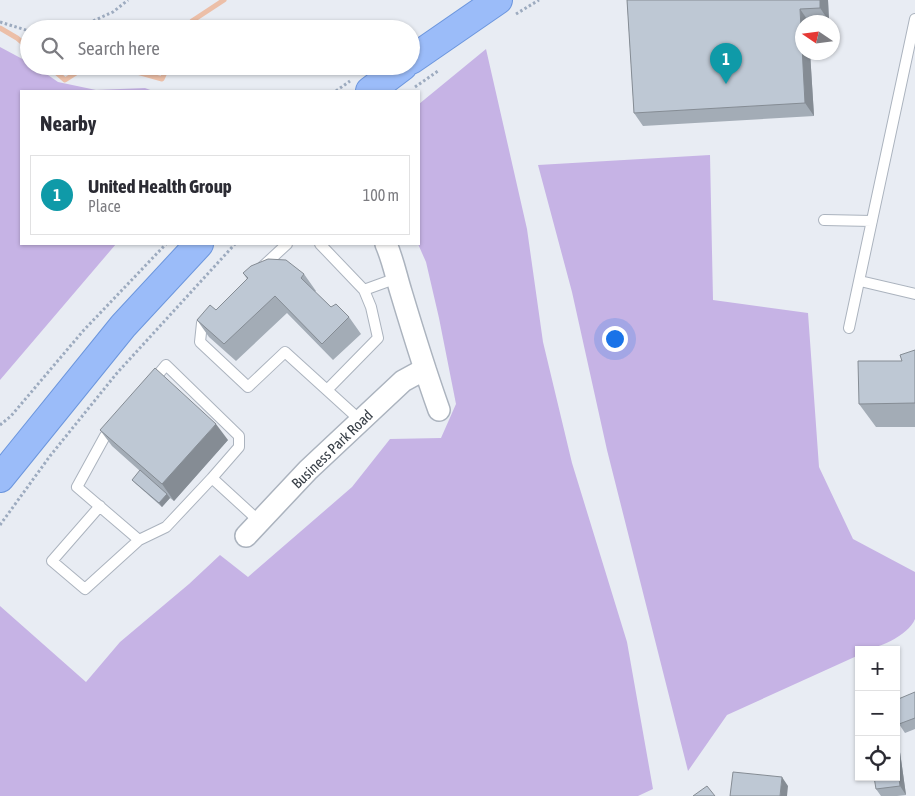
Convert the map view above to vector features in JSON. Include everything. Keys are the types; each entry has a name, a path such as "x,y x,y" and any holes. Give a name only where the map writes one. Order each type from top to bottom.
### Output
{"main road":[{"path":"420,54 498,0"},
{"path":"371,90 391,75"},
{"path":"3,467 123,326 198,245"}],"street":[{"path":"386,245 393,260 439,410"},
{"name":"Business Park Road","path":"253,528 308,470 403,381 425,369"}],"lane":[{"path":"850,328 915,19"},
{"path":"824,220 872,221"},
{"path":"252,277 286,245"},
{"path":"321,245 364,290 371,307 378,338 327,390"},
{"path":"364,290 397,278"},
{"path":"860,281 915,294"},
{"path":"216,310 202,323 200,342 248,387 285,352 361,420"},
{"path":"100,506 52,560 85,589 139,540 166,526 240,448 239,436 166,364 142,393"},
{"path":"117,422 105,436 77,487 139,540"},
{"path":"212,478 253,528"}],"path":[{"path":"95,20 113,12 128,0"},
{"path":"0,22 20,28"},
{"path":"0,425 12,416 83,330 165,245"},
{"path":"0,525 50,456 117,373 234,245"}],"shaded area":[{"path":"0,47 20,58 20,75 48,75 58,82 96,90 20,90 20,245 115,245 0,380"},
{"path":"486,49 527,229 543,342 572,463 627,642 653,789 638,796 0,796 0,606 86,682 120,642 189,584 220,555 248,577 352,487 390,439 441,438 456,404 426,262 418,245 420,245 420,103"},
{"path":"145,88 150,90 96,90"},
{"path":"710,155 713,300 808,313 819,467 853,539 915,572 915,619 906,631 879,646 855,646 855,657 727,715 688,771 607,450 572,292 538,165"}],"building":[{"path":"627,0 820,0 820,8 800,9 800,15 795,15 795,60 803,60 805,103 634,113"},
{"path":"268,259 286,260 304,274 301,278 331,307 336,304 349,317 322,344 275,296 224,344 197,320 210,305 216,310 248,278 243,273 251,266"},
{"path":"915,350 915,403 859,404 858,361 902,361 900,355"},
{"path":"155,368 216,424 162,484 100,430"},
{"path":"140,470 167,494 159,503 132,480"},
{"path":"915,692 915,718 900,724 900,698"},
{"path":"733,772 782,777 780,796 730,796"},
{"path":"875,781 899,781 900,786 876,789"},
{"path":"707,786 715,796 693,796"}],"waterway":[{"path":"194,20 224,0"},
{"path":"0,28 20,40"},
{"path":"59,75 65,80 73,75"},
{"path":"148,75 162,79 164,75"}],"place":[{"name":"United Health Group","path":"726,84"}]}
